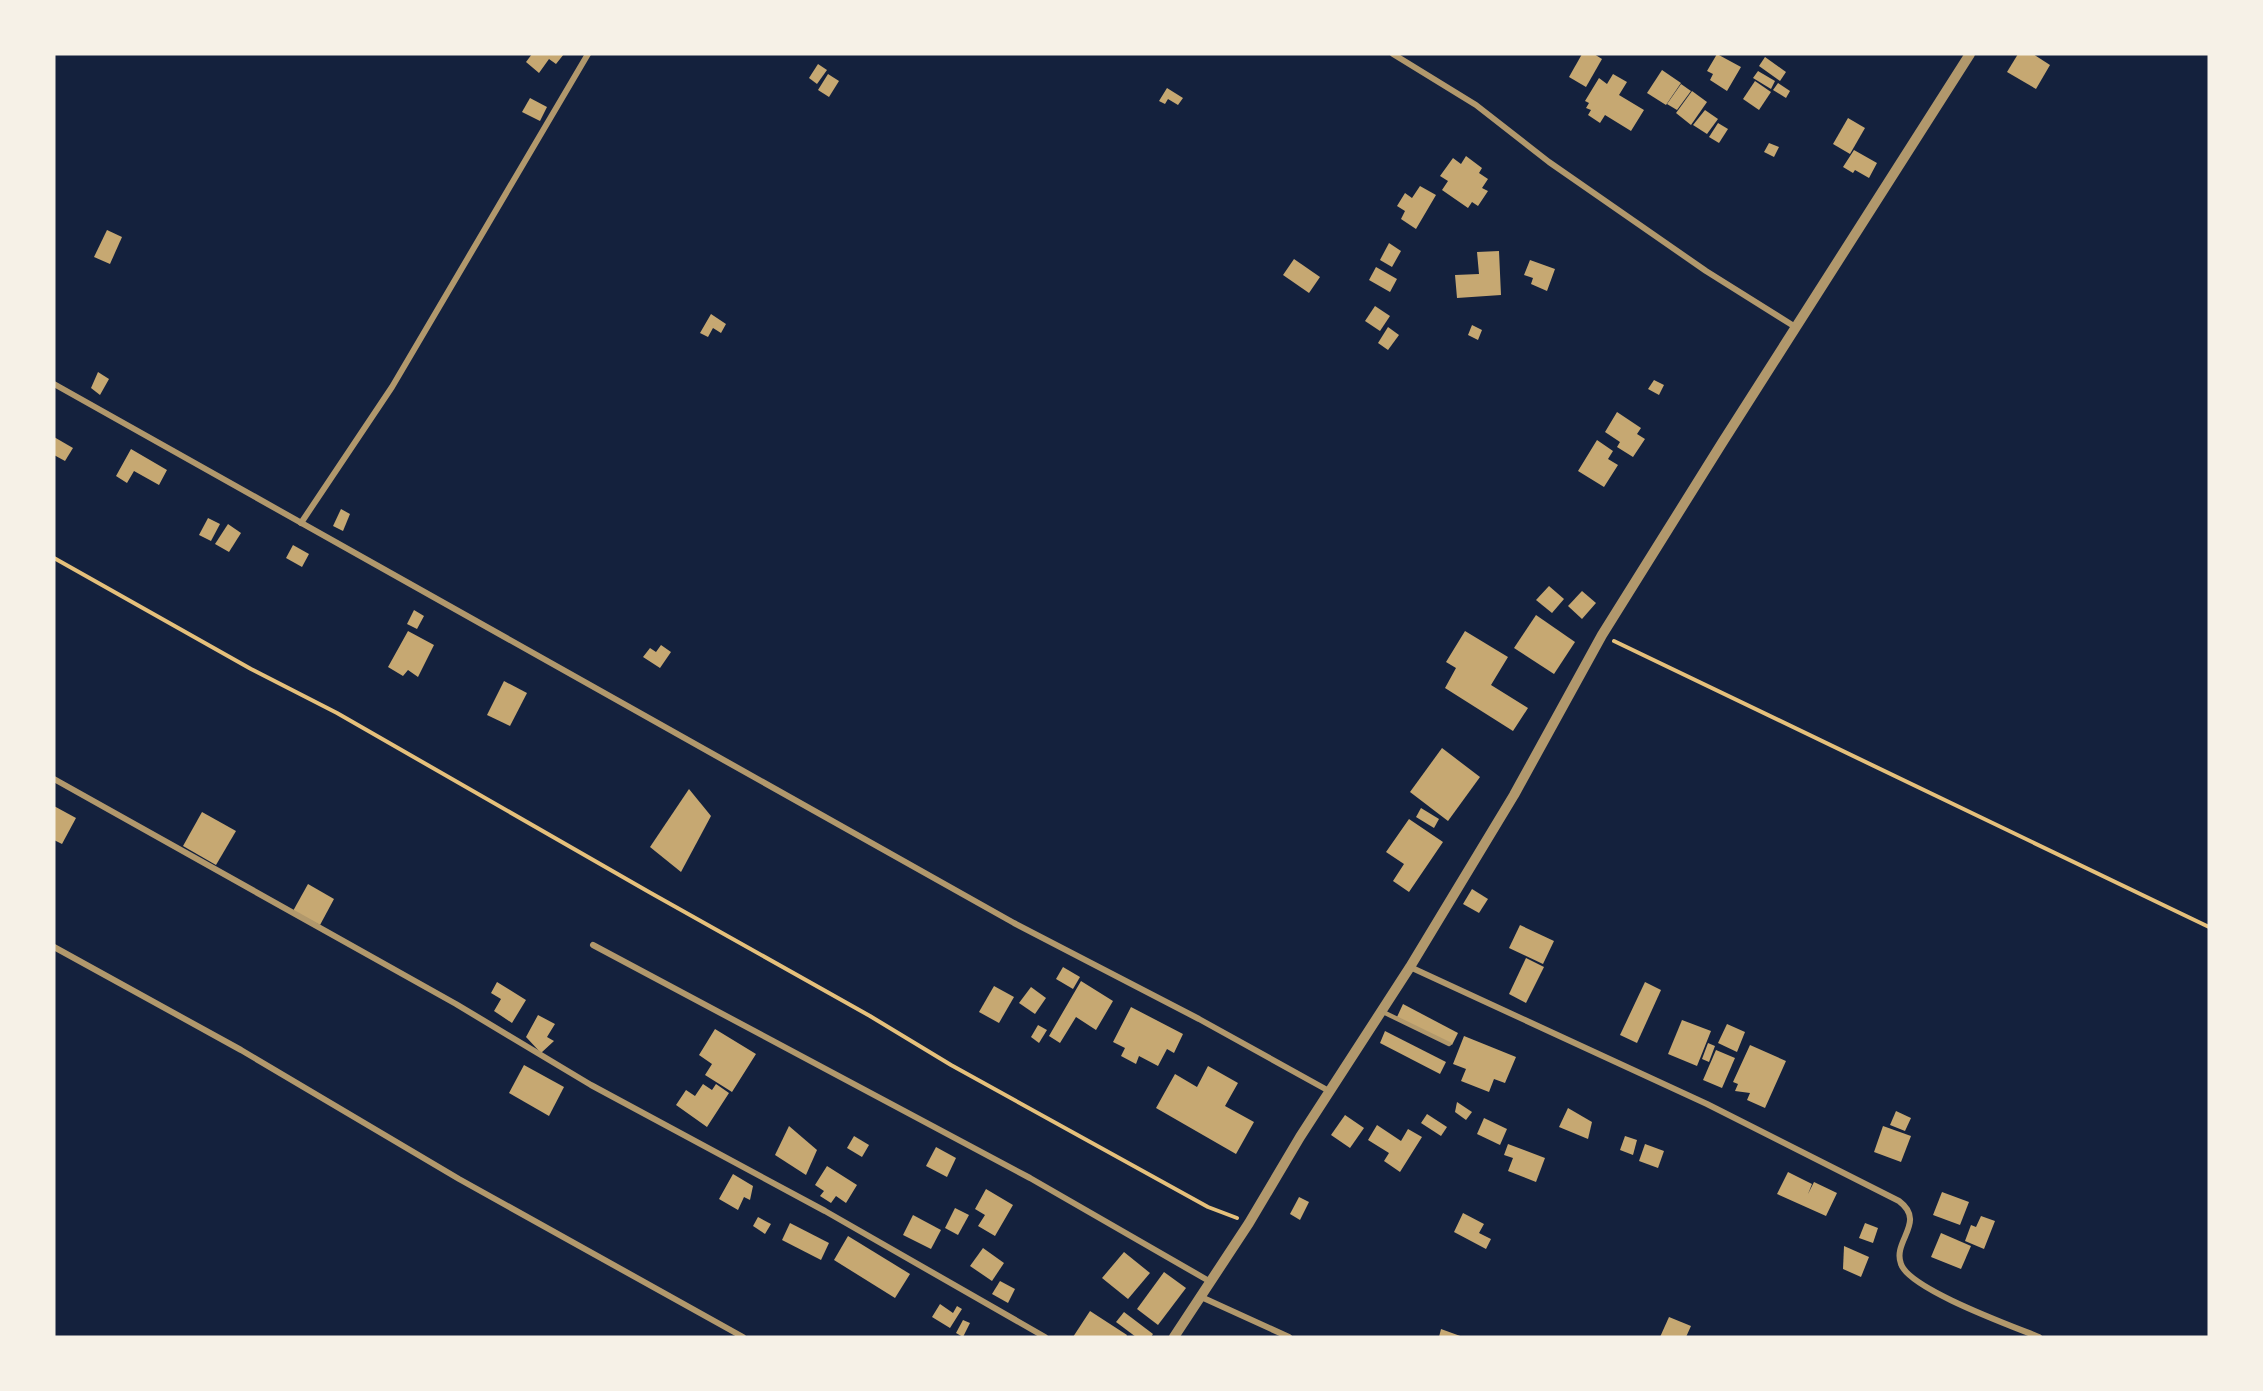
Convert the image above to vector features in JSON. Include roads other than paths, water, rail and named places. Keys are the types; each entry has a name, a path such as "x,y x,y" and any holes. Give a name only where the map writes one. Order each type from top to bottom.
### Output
{"street":[{"path":"301,523 392,387 588,54"},
{"path":"1393,54 1476,105 1549,162 1706,271 1797,328"},
{"path":"1174,1337 1249,1223 1329,1091 1410,967 1514,795 1602,635 1970,54"},
{"path":"54,384 1014,923 1199,1019 1329,1091"},
{"path":"54,779 456,1004 591,1085 825,1211 1045,1337"},
{"path":"593,945 1030,1178 1209,1281"},
{"path":"54,947 241,1050 479,1191 742,1337"},
{"path":"1410,967 1707,1104 1899,1201 1910,1212 1911,1220 1900,1252 1900,1264 1906,1272 1928,1289 2038,1337"},
{"path":"1199,1296 1289,1337"}],"lane":[{"path":"1381,1011 1449,1044"}]}
